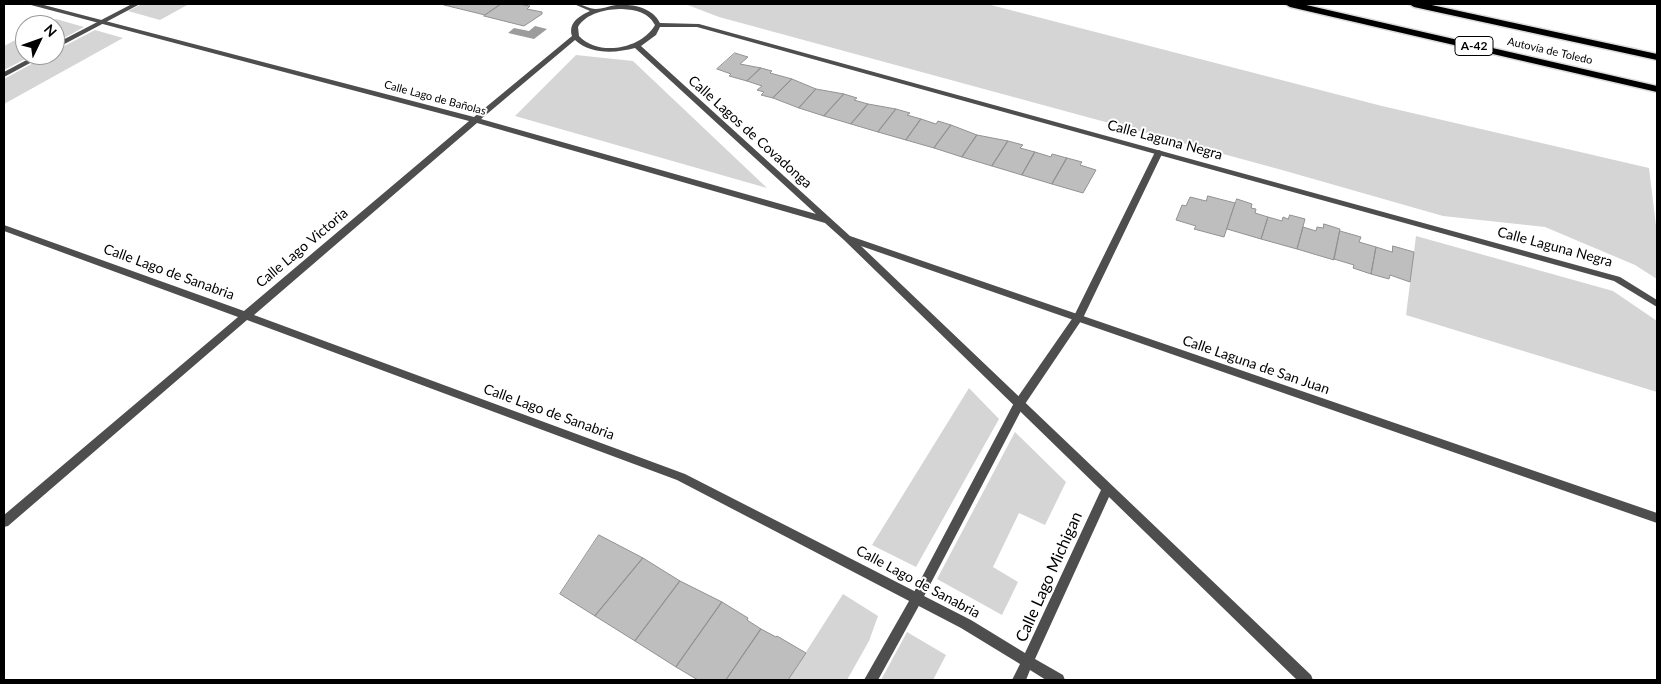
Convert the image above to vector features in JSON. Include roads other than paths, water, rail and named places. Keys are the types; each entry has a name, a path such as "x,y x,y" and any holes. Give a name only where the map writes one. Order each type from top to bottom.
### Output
{"highway":[{"name":"Autovía de Toledo","path":"1290,4 1657,89"},
{"name":"Autovía de Toledo","path":"1414,4 1657,57"}],"street":[{"name":"Calle Lago de Bañolas","path":"33,4 475,120 829,221"},
{"path":"65,42 136,4"},
{"path":"577,4 595,11"},
{"path":"616,7 643,10 655,18 658,25 652,36 636,45 607,49 593,48 582,43 575,37 574,31 577,24 584,17 595,11 616,7"},
{"name":"Calle Laguna Negra","path":"658,25 697,25 1617,279 1657,304"},
{"name":"Calle Lago Victoria","path":"4,522 244,315 575,37"},
{"name":"Calle Lagos de Covadonga","path":"636,45 847,238"},
{"path":"4,74 22,65"},
{"path":"871,680 917,598 1019,404 1078,318 1159,152"},
{"name":"Calle Lago de Sanabria","path":"4,228 681,477 917,598 1058,680"},
{"path":"847,238 1306,680"},
{"name":"Calle Laguna de San Juan","path":"847,238 1657,518"},
{"name":"Calle Lago Michigan","path":"1019,680 1107,488"}]}
